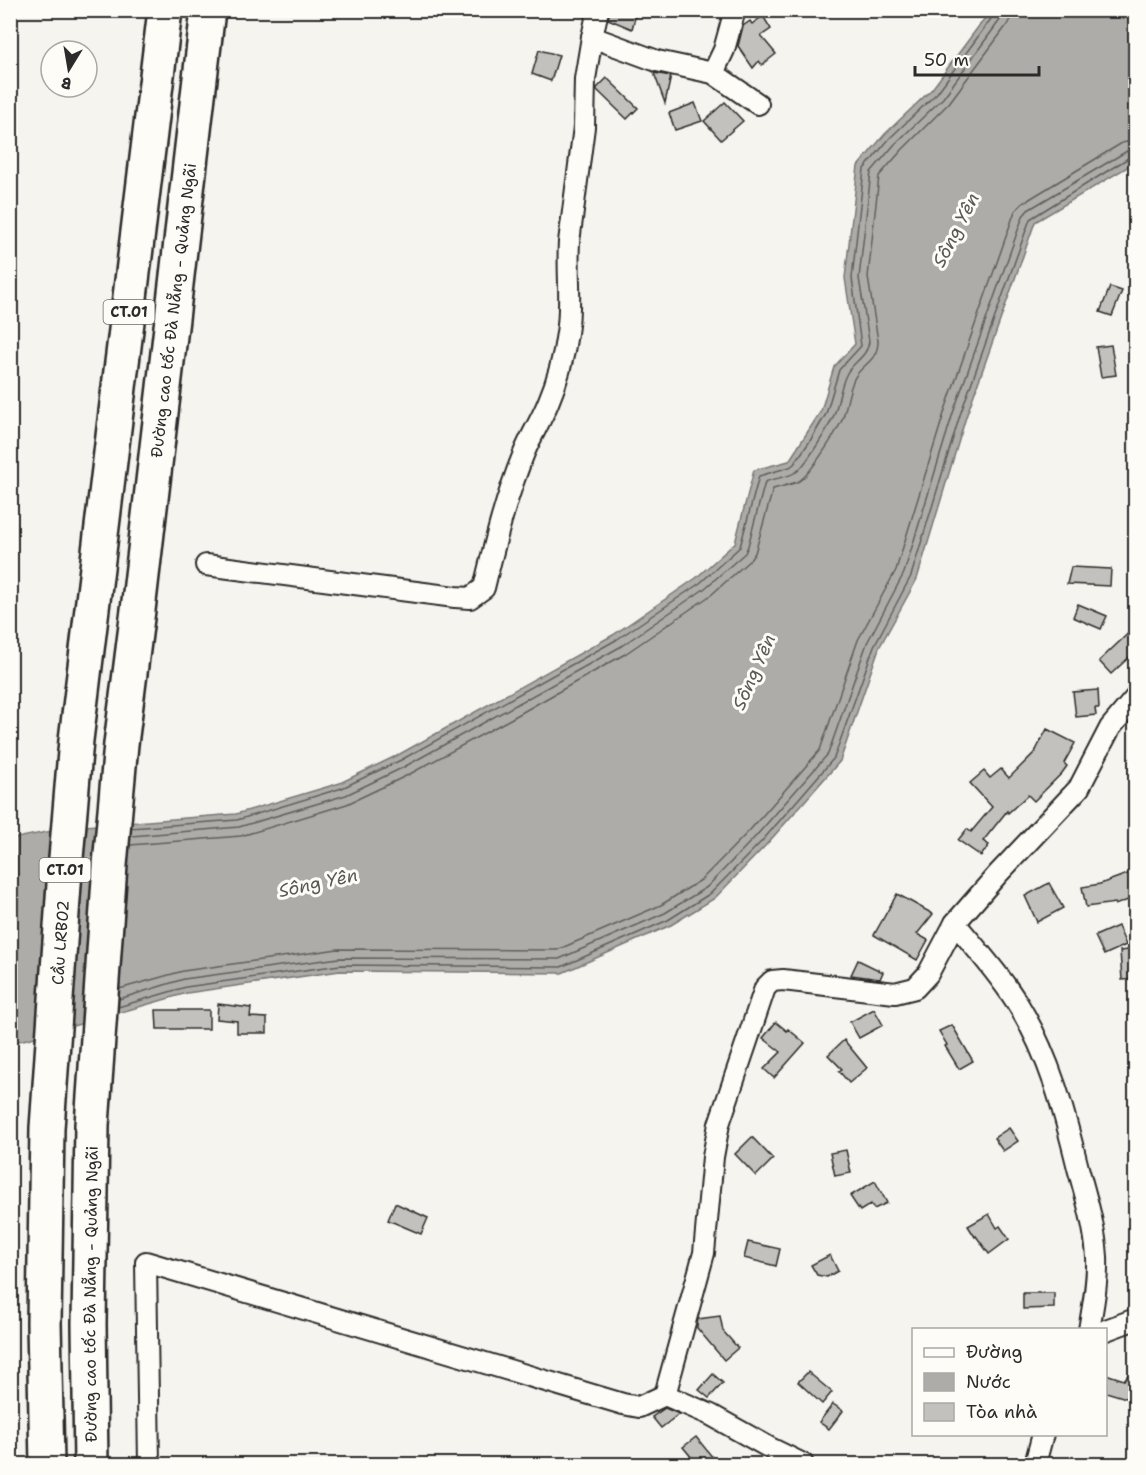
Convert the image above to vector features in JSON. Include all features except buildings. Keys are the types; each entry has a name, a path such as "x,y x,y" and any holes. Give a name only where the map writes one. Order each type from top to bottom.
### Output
{"highway":[{"name":"Cầu LRB02","path":"47,1464 44,1323 47,1128 72,788 165,10"},
{"name":"Đường cao tốc Đà Nẵng - Quảng Ngãi","path":"91,1464 89,1324 92,1125 110,864 121,744 208,10"}],"street":[{"path":"206,565 455,597 470,598 484,588 504,506 524,452 549,401 560,367 567,334 570,304 569,242 584,127 585,79 598,10"},
{"path":"713,73 724,50 735,10"},
{"path":"592,37 657,61 713,73 758,104"},
{"path":"665,1395 704,1252 713,1157 719,1124 765,988 772,981 783,980 895,993 915,988 928,974 955,923 1079,788 1110,728 1136,697"},
{"path":"955,923 1003,981 1029,1024 1049,1065 1093,1225 1097,1276 1089,1328"},
{"path":"149,1464 146,1262 622,1404 639,1407 665,1395 705,1412 803,1464"},
{"path":"1107,1330 1133,1320 1136,1321"},
{"path":"1035,1464 1042,1436"}],"water":[{"name":"Sông Yên","path":"990,11 1135,11 1135,161 1035,222 966,417 917,579 879,648 840,761 766,845 715,898 671,925 562,973 340,971 187,993 11,1043 11,839 72,827 236,814 340,783 398,755 613,635 696,578 735,543 754,470 789,461 821,411 834,367 855,344 845,278 858,166 885,134 932,89"}]}
